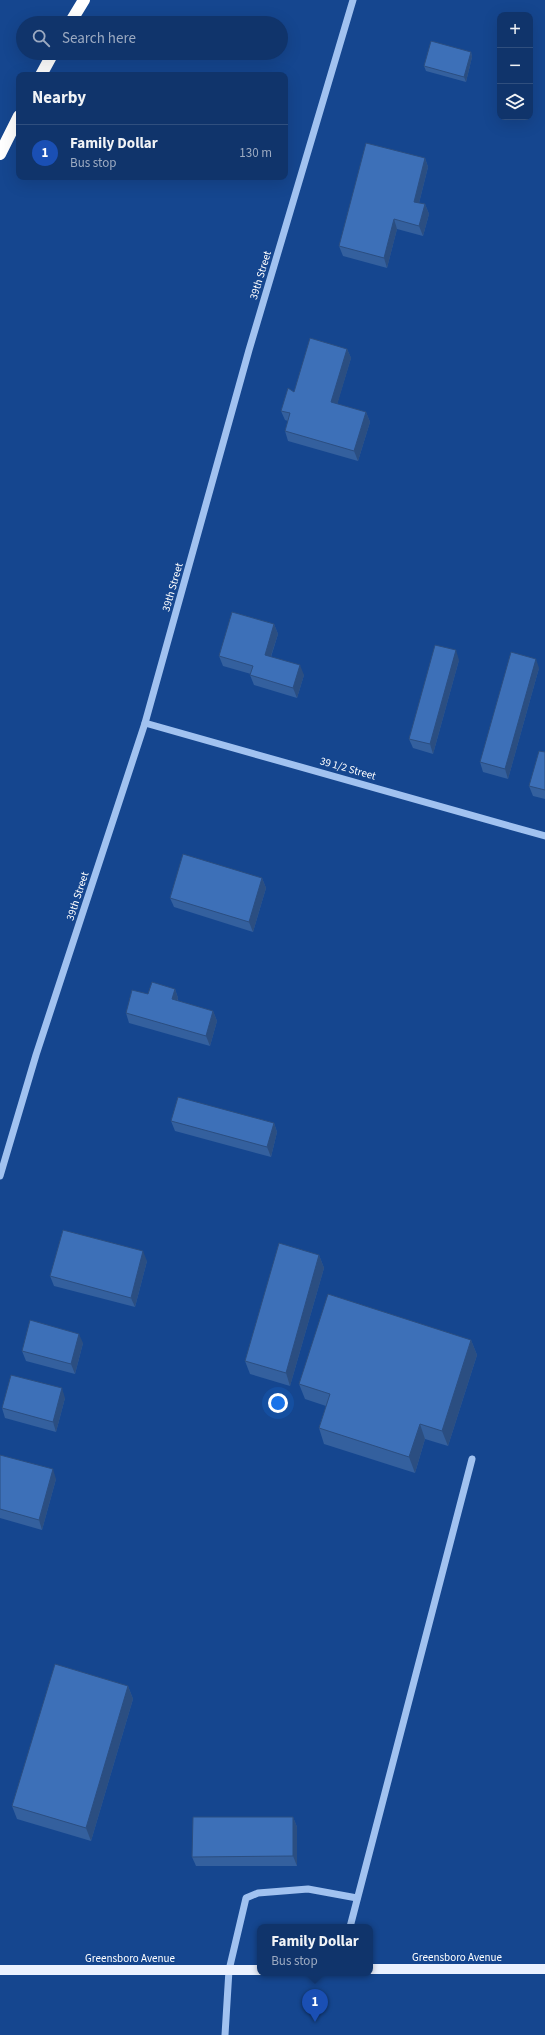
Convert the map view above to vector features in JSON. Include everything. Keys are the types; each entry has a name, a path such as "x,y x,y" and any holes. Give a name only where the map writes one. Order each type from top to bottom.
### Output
{"highway":[{"path":"74,16 84,0"},
{"path":"43,72 49,60"},
{"path":"0,154 16,122"}],"main road":[{"name":"Greensboro Avenue","path":"373,1969 545,1969"},
{"name":"Greensboro Avenue","path":"0,1970 257,1970"}],"street":[{"name":"39th Street","path":"0,1176 36,1055 145,722 249,350 353,0"},
{"name":"39 1/2 Street","path":"145,722 545,836"},
{"path":"351,1924 472,1459"},
{"path":"225,2035 229,1970 246,1898 258,1893 308,1889 357,1898"}],"building":[{"path":"431,41 471,52 464,77 424,66"},
{"path":"366,143 425,158 414,202 425,204 419,226 394,219 384,258 339,246"},
{"path":"310,338 347,349 331,402 366,412 354,451 285,431 290,413 281,411 288,388 294,392"},
{"path":"232,612 274,624 265,655 300,665 293,688 250,675 253,666 219,656"},
{"path":"435,645 456,650 430,744 409,739"},
{"path":"511,652 536,659 505,769 480,762"},
{"path":"539,751 545,752 545,790 529,786"},
{"path":"183,854 262,878 249,922 170,898"},
{"path":"152,982 175,989 172,999 213,1011 206,1036 126,1013 132,990 148,994"},
{"path":"178,1097 274,1123 267,1147 171,1121"},
{"path":"63,1230 143,1251 131,1298 50,1276"},
{"path":"279,1243 319,1255 286,1373 245,1361"},
{"path":"328,1294 471,1340 442,1431 420,1424 409,1457 319,1428 330,1394 299,1384"},
{"path":"30,1320 79,1334 71,1364 22,1351"},
{"path":"11,1375 62,1388 53,1422 2,1408"},
{"path":"0,1455 53,1469 39,1520 0,1509"},
{"path":"55,1664 128,1686 86,1828 12,1806"},
{"path":"193,1817 293,1817 293,1856 192,1857"}],"place":[{"name":"Family Dollar","path":"315,2022"}]}
